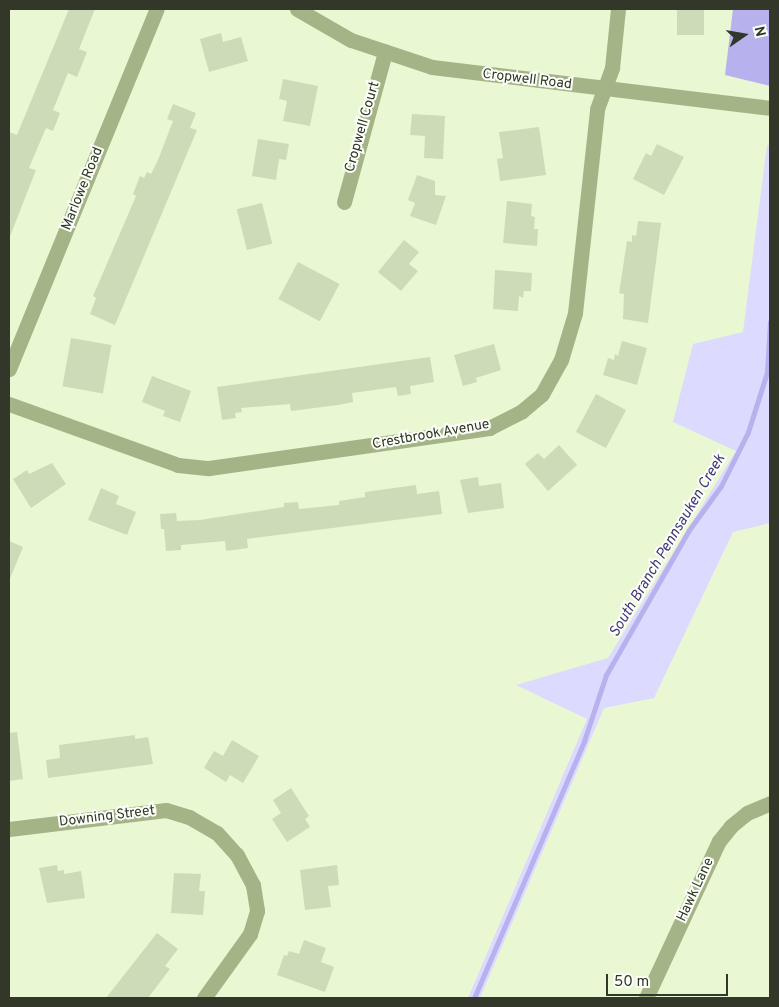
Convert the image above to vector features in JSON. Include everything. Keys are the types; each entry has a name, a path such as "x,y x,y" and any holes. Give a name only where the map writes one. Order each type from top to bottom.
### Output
{"street":[{"name":"Marlowe Road","path":"9,369 157,9"},
{"name":"Cropwell Road","path":"297,9 351,40 432,67 770,108"},
{"name":"Crestbrook Avenue","path":"9,404 169,462 209,468 489,428 522,411 542,394 561,360 575,313 597,109 612,68 618,9"},
{"name":"Cropwell Court","path":"344,202 385,52"},
{"name":"Hawk Lane","path":"646,998 719,841 747,813 770,803"},
{"name":"Downing Street","path":"9,829 166,810 189,817 217,833 237,855 253,885 257,911 250,934 204,998"}],"shaded area":[{"path":"733,9 770,9 770,86 725,75"},
{"path":"767,145 770,145 770,523 733,532 654,698 604,708 480,998 468,998 587,719 516,685 608,658 736,451 673,422 693,344 743,332"}],"building":[{"path":"69,9 95,9 79,49 87,52 77,77 68,73 53,110 60,113 53,131 46,128 29,168 36,170 9,239 9,132 17,135"},
{"path":"677,9 704,9 704,35 677,35"},
{"path":"221,33 223,42 241,37 248,61 209,72 200,39"},
{"path":"283,79 318,86 310,126 283,121 287,101 279,99"},
{"path":"173,104 196,113 190,128 197,130 115,325 90,314 96,298 93,296 136,196 133,194 140,176 144,178 147,172 151,174 158,160 173,121 167,119"},
{"path":"412,114 445,116 443,159 424,158 425,136 410,135"},
{"path":"539,127 546,175 500,181 497,159 503,158 499,132"},
{"path":"258,139 289,144 286,160 279,159 276,180 252,176"},
{"path":"657,144 684,157 664,195 633,179 646,153 651,156"},
{"path":"417,175 435,181 435,195 446,196 436,225 410,216 415,203 408,200"},
{"path":"507,201 532,204 531,216 535,217 534,229 538,229 537,246 503,243"},
{"path":"262,203 272,244 247,250 237,209"},
{"path":"638,221 661,223 648,323 623,319 624,294 619,293 627,241 632,242 632,235 636,236"},
{"path":"404,240 419,252 409,264 418,271 401,291 378,272"},
{"path":"298,262 339,284 320,321 278,299"},
{"path":"495,270 532,273 531,291 524,291 523,298 519,296 518,311 493,309"},
{"path":"71,338 111,345 103,393 62,386"},
{"path":"622,341 647,348 637,385 603,375 608,358 614,360 615,354 618,356"},
{"path":"494,344 501,370 476,378 477,382 463,386 454,355"},
{"path":"430,357 434,382 410,386 411,394 398,396 396,387 352,393 353,402 338,405 291,411 290,404 241,408 242,412 235,413 236,418 222,420 217,387"},
{"path":"152,376 191,391 180,422 163,416 165,411 142,402"},
{"path":"596,394 626,410 606,448 576,432"},
{"path":"559,445 577,465 548,491 525,464 538,453 544,459"},
{"path":"52,463 66,484 31,508 13,479 27,470 29,474"},
{"path":"478,477 479,486 501,483 504,508 468,513 460,480"},
{"path":"416,485 417,494 439,491 442,514 247,539 248,548 226,551 225,541 181,545 181,550 166,551 164,529 161,529 160,514 176,513 177,521 200,520 284,507 284,503 298,502 299,509 339,505 339,501 365,497 365,492"},
{"path":"101,488 119,496 116,504 136,512 127,535 88,520"},
{"path":"9,541 23,547 9,581"},
{"path":"17,732 23,779 9,781 9,733"},
{"path":"135,735 135,739 148,737 153,764 48,778 46,760 60,758 59,745"},
{"path":"232,740 259,756 243,783 230,775 226,782 204,768 214,751 223,756"},
{"path":"291,788 309,816 305,819 310,827 287,842 272,819 281,813 273,800"},
{"path":"57,865 58,871 64,870 64,874 81,871 85,898 47,903 39,868"},
{"path":"337,865 339,885 328,886 331,907 305,910 300,870"},
{"path":"174,873 201,874 199,891 205,891 203,915 171,913"},
{"path":"157,933 178,949 165,966 170,969 148,998 106,998"},
{"path":"304,940 326,948 321,962 334,967 325,992 277,975 284,955 287,956 289,951 299,954"}],"waterway":[{"name":"South Branch Pennsauken Creek","path":"474,998 584,741 606,675 689,530 721,486 748,432 767,372 770,322"}]}
